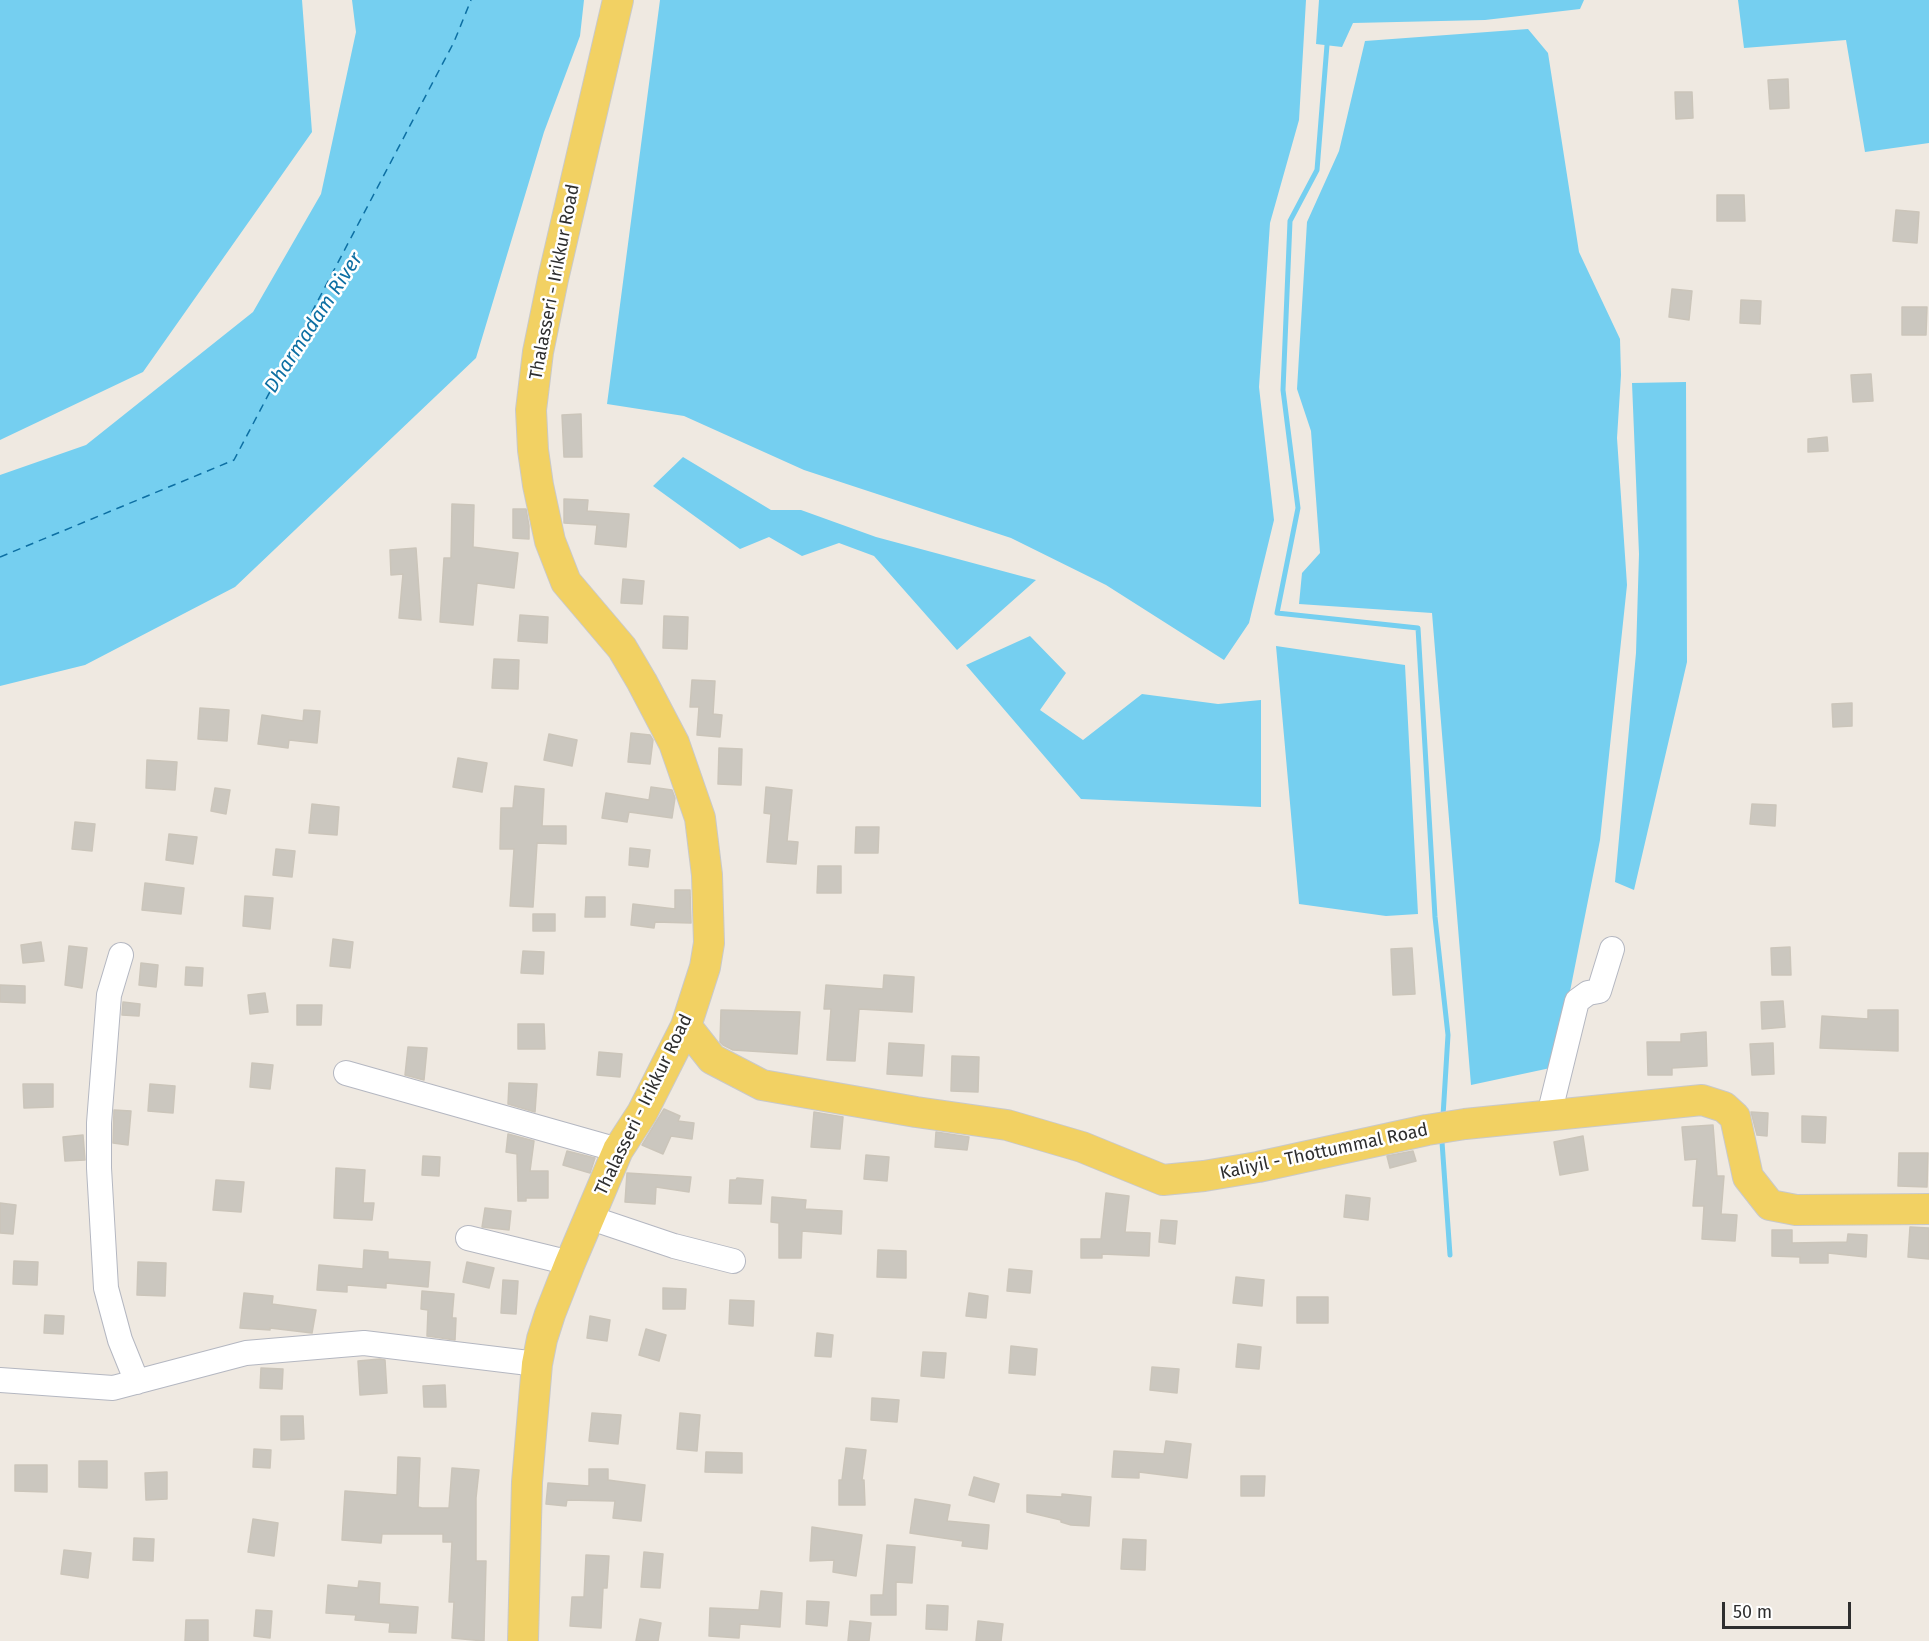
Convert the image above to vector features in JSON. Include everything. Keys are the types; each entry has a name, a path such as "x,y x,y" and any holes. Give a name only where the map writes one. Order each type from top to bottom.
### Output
{"main road":[{"name":"Thalasseri - Irikkur Road","path":"523,1641 527,1482 537,1364 546,1324 618,1150 642,1113 686,1026 705,967 709,943 707,875 700,818 674,744 622,648 566,582 550,541 533,450 531,410 538,352 618,0"},
{"name":"Kaliyil - Thottummal Road","path":"686,1026 712,1059 762,1085 916,1112 1007,1125 1082,1147 1163,1180 1258,1167 1427,1130 1702,1100 1724,1107 1735,1117 1748,1177 1770,1205 1796,1210 1929,1209"}],"street":[{"path":"1549,1115 1577,1001 1588,993 1599,991 1612,949"},
{"path":"121,955 109,995 99,1123 99,1168 106,1288 120,1340 137,1382"},
{"path":"346,1073 618,1150"},
{"path":"591,1218 674,1246 733,1261"},
{"path":"468,1238 570,1263"},
{"path":"0,1380 113,1388 246,1353 363,1343 537,1364"}],"water":[{"path":"0,0 302,0 312,132 143,372 0,440"},
{"name":"Dharmadam River","path":"352,0 584,0 580,36 544,132 476,358 235,587 85,665 0,686 0,475 86,445 253,312 321,194 356,32"},
{"path":"660,0 1306,0 1299,120 1270,223 1259,387 1274,520 1249,623 1224,660 1106,585 1011,538 804,470 684,416 607,404"},
{"path":"1319,0 1584,0 1580,9 1485,20 1353,23 1342,47 1316,44"},
{"path":"1738,0 1929,0 1929,143 1865,152 1846,40 1744,48"},
{"path":"1528,29 1548,53 1579,252 1620,339 1621,375 1617,438 1627,585 1600,840 1555,1067 1471,1085 1432,613 1299,604 1302,573 1320,553 1311,431 1297,389 1307,222 1339,151 1365,41"},
{"path":"1686,382 1687,662 1634,890 1615,882 1636,653 1639,554 1632,383"},
{"path":"683,457 771,510 801,510 876,537 1036,580 957,650 874,556 839,543 802,556 769,537 740,549 653,486"},
{"path":"1030,636 1066,673 1040,710 1083,740 1142,694 1218,704 1261,700 1261,807 1081,799 966,665"},
{"path":"1276,646 1405,665 1418,914 1386,916 1299,904"}],"building":[{"path":"1788,79 1789,108 1770,109 1768,80"},
{"path":"1675,92 1692,92 1693,118 1676,119"},
{"path":"1717,195 1744,195 1745,221 1717,221"},
{"path":"1896,210 1919,212 1917,243 1893,241"},
{"path":"1672,289 1692,291 1689,320 1669,317"},
{"path":"1741,300 1761,301 1760,324 1740,323"},
{"path":"1902,307 1927,307 1926,335 1902,335"},
{"path":"1871,374 1873,401 1853,402 1851,375"},
{"path":"581,414 582,457 564,457 562,415"},
{"path":"1827,437 1828,451 1808,452 1808,439"},
{"path":"564,499 588,500 587,511 629,514 626,547 595,544 597,525 564,523"},
{"path":"452,504 474,505 473,547 518,553 514,588 477,583 473,625 440,622 444,558 451,558"},
{"path":"513,509 526,509 529,539 513,538"},
{"path":"416,548 421,620 399,618 403,574 391,575 390,550"},
{"path":"623,579 644,581 642,604 621,603"},
{"path":"520,615 548,617 547,643 518,641"},
{"path":"664,616 688,617 687,649 663,648"},
{"path":"494,659 519,660 518,689 492,688"},
{"path":"692,680 715,681 713,714 722,715 720,737 697,735 699,707 690,707"},
{"path":"1852,703 1852,726 1833,727 1832,704"},
{"path":"200,708 229,710 227,741 198,739"},
{"path":"304,710 320,711 317,743 289,740 288,748 258,744 262,715 303,721"},
{"path":"631,733 650,735 653,740 650,764 628,762"},
{"path":"549,734 577,740 572,766 544,760"},
{"path":"719,748 742,749 741,785 718,784"},
{"path":"458,758 487,763 482,792 453,787"},
{"path":"147,760 177,762 175,790 146,788"},
{"path":"515,786 544,789 542,826 566,826 566,844 537,843 533,907 510,906 514,849 500,849 501,808 513,808"},
{"path":"651,787 672,790 675,798 672,818 629,812 627,822 602,818 606,793 649,800"},
{"path":"766,787 792,790 787,841 798,842 796,864 767,862 771,814 764,813"},
{"path":"215,788 230,790 226,814 211,811"},
{"path":"312,804 339,807 337,835 309,833"},
{"path":"1752,804 1776,805 1775,826 1750,824"},
{"path":"75,822 95,824 92,851 72,849"},
{"path":"856,827 879,827 878,853 855,853"},
{"path":"169,834 197,837 193,864 166,860"},
{"path":"630,848 650,850 648,867 629,865"},
{"path":"276,849 295,851 292,877 273,875"},
{"path":"818,866 841,866 841,893 817,893"},
{"path":"145,883 184,888 181,914 142,910"},
{"path":"675,890 690,890 691,923 655,922 654,928 631,925 633,904 675,909"},
{"path":"245,896 273,898 270,929 243,926"},
{"path":"586,897 605,897 605,917 585,917"},
{"path":"533,914 555,914 555,931 533,931"},
{"path":"333,939 353,942 350,968 330,966"},
{"path":"41,942 44,961 23,963 21,945"},
{"path":"69,946 87,948 82,988 65,985"},
{"path":"1790,947 1791,975 1772,975 1771,948"},
{"path":"1412,948 1415,994 1393,995 1391,949"},
{"path":"523,951 544,952 543,974 521,973"},
{"path":"141,963 158,965 156,987 139,985"},
{"path":"186,967 203,968 202,986 185,985"},
{"path":"884,975 914,977 912,1012 859,1009 855,1061 827,1060 831,1009 824,1009 826,985 883,989"},
{"path":"0,985 25,986 25,1003 0,1002"},
{"path":"265,993 268,1012 250,1014 248,995"},
{"path":"1783,1001 1785,1027 1762,1029 1761,1002"},
{"path":"123,1002 140,1004 139,1016 122,1015"},
{"path":"297,1005 322,1005 321,1025 297,1025"},
{"path":"721,1010 800,1012 797,1054 733,1050 723,1045 720,1042"},
{"path":"1868,1010 1898,1010 1898,1051 1820,1048 1822,1016 1868,1019"},
{"path":"518,1024 544,1024 545,1049 518,1049"},
{"path":"1706,1032 1707,1066 1672,1068 1672,1075 1648,1075 1647,1042 1681,1042 1681,1034"},
{"path":"889,1043 924,1045 922,1076 887,1074"},
{"path":"1773,1043 1774,1074 1752,1075 1750,1044"},
{"path":"408,1047 427,1048 424,1080 405,1075"},
{"path":"599,1052 622,1054 620,1077 597,1075"},
{"path":"952,1056 979,1057 978,1092 951,1091"},
{"path":"252,1063 273,1065 270,1089 250,1087"},
{"path":"509,1083 537,1084 535,1112 508,1104"},
{"path":"23,1084 53,1084 53,1107 24,1108"},
{"path":"150,1084 175,1086 173,1113 148,1111"},
{"path":"664,1109 680,1116 678,1121 694,1123 692,1139 671,1136 663,1154 642,1145"},
{"path":"114,1110 131,1111 128,1145 113,1143"},
{"path":"814,1112 843,1117 840,1149 811,1147"},
{"path":"1751,1112 1768,1113 1767,1136 1757,1135"},
{"path":"1802,1116 1826,1117 1825,1143 1802,1142"},
{"path":"1713,1125 1717,1176 1724,1176 1721,1214 1737,1215 1735,1241 1702,1239 1704,1206 1693,1206 1697,1159 1685,1160 1682,1127"},
{"path":"936,1132 969,1137 967,1150 935,1147"},
{"path":"508,1134 534,1141 530,1171 548,1171 548,1198 526,1198 526,1201 518,1201 517,1154 506,1152"},
{"path":"83,1135 85,1160 65,1161 63,1137"},
{"path":"1583,1136 1588,1170 1560,1175 1554,1142"},
{"path":"567,1151 595,1158 590,1173 563,1165"},
{"path":"1413,1151 1416,1161 1390,1168 1387,1156"},
{"path":"1899,1153 1928,1153 1927,1187 1898,1186"},
{"path":"866,1155 889,1157 887,1181 864,1179"},
{"path":"423,1156 440,1157 439,1176 422,1175"},
{"path":"336,1168 365,1170 363,1203 374,1203 372,1220 334,1218"},
{"path":"627,1173 691,1177 689,1192 656,1187 655,1204 625,1202"},
{"path":"737,1178 763,1180 761,1204 729,1203 730,1180"},
{"path":"216,1180 244,1182 241,1212 213,1210"},
{"path":"1106,1193 1129,1196 1125,1232 1150,1233 1149,1256 1102,1254 1102,1258 1081,1258 1081,1239 1101,1239"},
{"path":"1346,1195 1370,1198 1368,1220 1344,1217"},
{"path":"772,1197 806,1200 805,1209 842,1211 841,1234 802,1231 801,1258 779,1258 779,1223 771,1222"},
{"path":"0,1203 16,1205 13,1234 0,1233"},
{"path":"485,1208 511,1211 509,1230 482,1227"},
{"path":"1161,1220 1177,1221 1175,1244 1159,1242"},
{"path":"1910,1227 1929,1228 1929,1259 1908,1257"},
{"path":"1772,1230 1792,1230 1792,1243 1847,1242 1848,1234 1867,1235 1866,1257 1828,1253 1828,1263 1800,1263 1800,1257 1772,1256"},
{"path":"364,1250 388,1252 388,1259 430,1262 428,1287 386,1283 386,1288 347,1285 347,1292 317,1290 319,1265 363,1269"},
{"path":"878,1250 906,1251 906,1278 877,1277"},
{"path":"14,1261 38,1262 37,1285 13,1284"},
{"path":"138,1262 166,1263 165,1296 137,1295"},
{"path":"467,1262 494,1268 489,1288 463,1282"},
{"path":"1009,1269 1032,1271 1030,1293 1007,1291"},
{"path":"1236,1277 1264,1280 1262,1306 1233,1303"},
{"path":"503,1280 518,1281 516,1314 501,1313"},
{"path":"663,1288 686,1289 685,1309 663,1309"},
{"path":"422,1291 454,1294 452,1318 456,1318 455,1340 427,1336 428,1310 421,1309"},
{"path":"244,1293 273,1296 272,1304 316,1310 312,1333 270,1328 270,1330 240,1328"},
{"path":"969,1293 988,1296 986,1318 966,1316"},
{"path":"1297,1297 1328,1297 1328,1323 1297,1323"},
{"path":"730,1300 754,1301 753,1326 729,1324"},
{"path":"45,1315 64,1316 63,1334 44,1333"},
{"path":"590,1316 610,1320 607,1341 587,1338"},
{"path":"646,1329 666,1335 659,1361 639,1355"},
{"path":"817,1333 833,1335 831,1357 815,1356"},
{"path":"1238,1344 1261,1347 1259,1369 1236,1367"},
{"path":"1011,1346 1037,1349 1035,1375 1009,1373"},
{"path":"923,1352 946,1353 944,1378 921,1376"},
{"path":"385,1360 387,1393 360,1395 358,1361"},
{"path":"1152,1367 1179,1369 1177,1393 1150,1390"},
{"path":"261,1368 283,1369 282,1389 260,1388"},
{"path":"445,1385 446,1407 424,1407 423,1386"},
{"path":"872,1398 899,1400 897,1422 871,1420"},
{"path":"592,1413 621,1415 618,1444 589,1441"},
{"path":"680,1413 700,1415 697,1451 677,1449"},
{"path":"281,1416 303,1416 304,1439 281,1440"},
{"path":"1166,1441 1191,1444 1187,1478 1139,1472 1139,1478 1112,1477 1114,1451 1164,1454"},
{"path":"846,1448 866,1450 862,1480 864,1480 865,1505 839,1505 839,1480 842,1480"},
{"path":"254,1449 271,1450 270,1468 253,1467"},
{"path":"706,1452 742,1453 742,1473 705,1472"},
{"path":"398,1457 420,1458 418,1507 422,1508 449,1508 452,1468 479,1470 476,1498 476,1561 486,1561 484,1641 452,1638 454,1602 449,1602 452,1542 443,1542 443,1534 382,1534 381,1543 342,1540 345,1491 397,1495"},
{"path":"79,1461 107,1461 107,1488 79,1487"},
{"path":"15,1465 47,1465 47,1492 15,1491"},
{"path":"589,1469 608,1469 608,1480 645,1485 641,1521 613,1518 615,1501 567,1500 566,1506 546,1504 548,1483 589,1486"},
{"path":"167,1472 167,1499 146,1500 145,1473"},
{"path":"1241,1476 1265,1476 1264,1496 1241,1496"},
{"path":"974,1477 999,1484 994,1502 969,1495"},
{"path":"1062,1494 1091,1497 1089,1526 1071,1525 1061,1520 1027,1512 1027,1495 1062,1497"},
{"path":"915,1499 950,1505 947,1521 989,1525 987,1549 962,1546 963,1541 910,1533"},
{"path":"253,1519 278,1523 274,1556 248,1552"},
{"path":"812,1527 862,1535 856,1576 833,1572 834,1560 810,1561"},
{"path":"134,1538 154,1539 153,1561 133,1560"},
{"path":"1123,1539 1146,1540 1145,1570 1121,1569"},
{"path":"887,1545 915,1547 912,1583 896,1582 896,1615 871,1615 871,1595 883,1595"},
{"path":"64,1550 91,1553 88,1578 61,1574"},
{"path":"644,1552 663,1554 660,1588 641,1587"},
{"path":"586,1555 609,1556 607,1588 603,1588 601,1628 570,1626 572,1597 584,1597"},
{"path":"359,1581 380,1583 379,1604 418,1607 416,1633 389,1632 390,1623 355,1620 356,1615 326,1613 328,1585 358,1588"},
{"path":"761,1591 782,1593 780,1627 740,1624 739,1638 709,1636 710,1608 759,1610"},
{"path":"807,1601 829,1602 827,1626 806,1624"},
{"path":"927,1605 948,1606 947,1630 926,1629"},
{"path":"256,1610 272,1611 270,1638 254,1636"},
{"path":"640,1619 661,1623 658,1641 636,1641"},
{"path":"186,1620 208,1620 208,1641 185,1641"},
{"path":"850,1621 871,1623 869,1641 848,1641"},
{"path":"978,1621 1003,1624 1001,1641 976,1641"}],"waterway":[{"path":"1327,45 1317,170 1290,221 1283,390 1298,508 1277,613 1418,628 1435,917 1448,1035 1443,1116"},
{"path":"1442,1142 1450,1255"}],"ferry route":[{"path":"0,557 234,460 454,42 471,0"}]}
